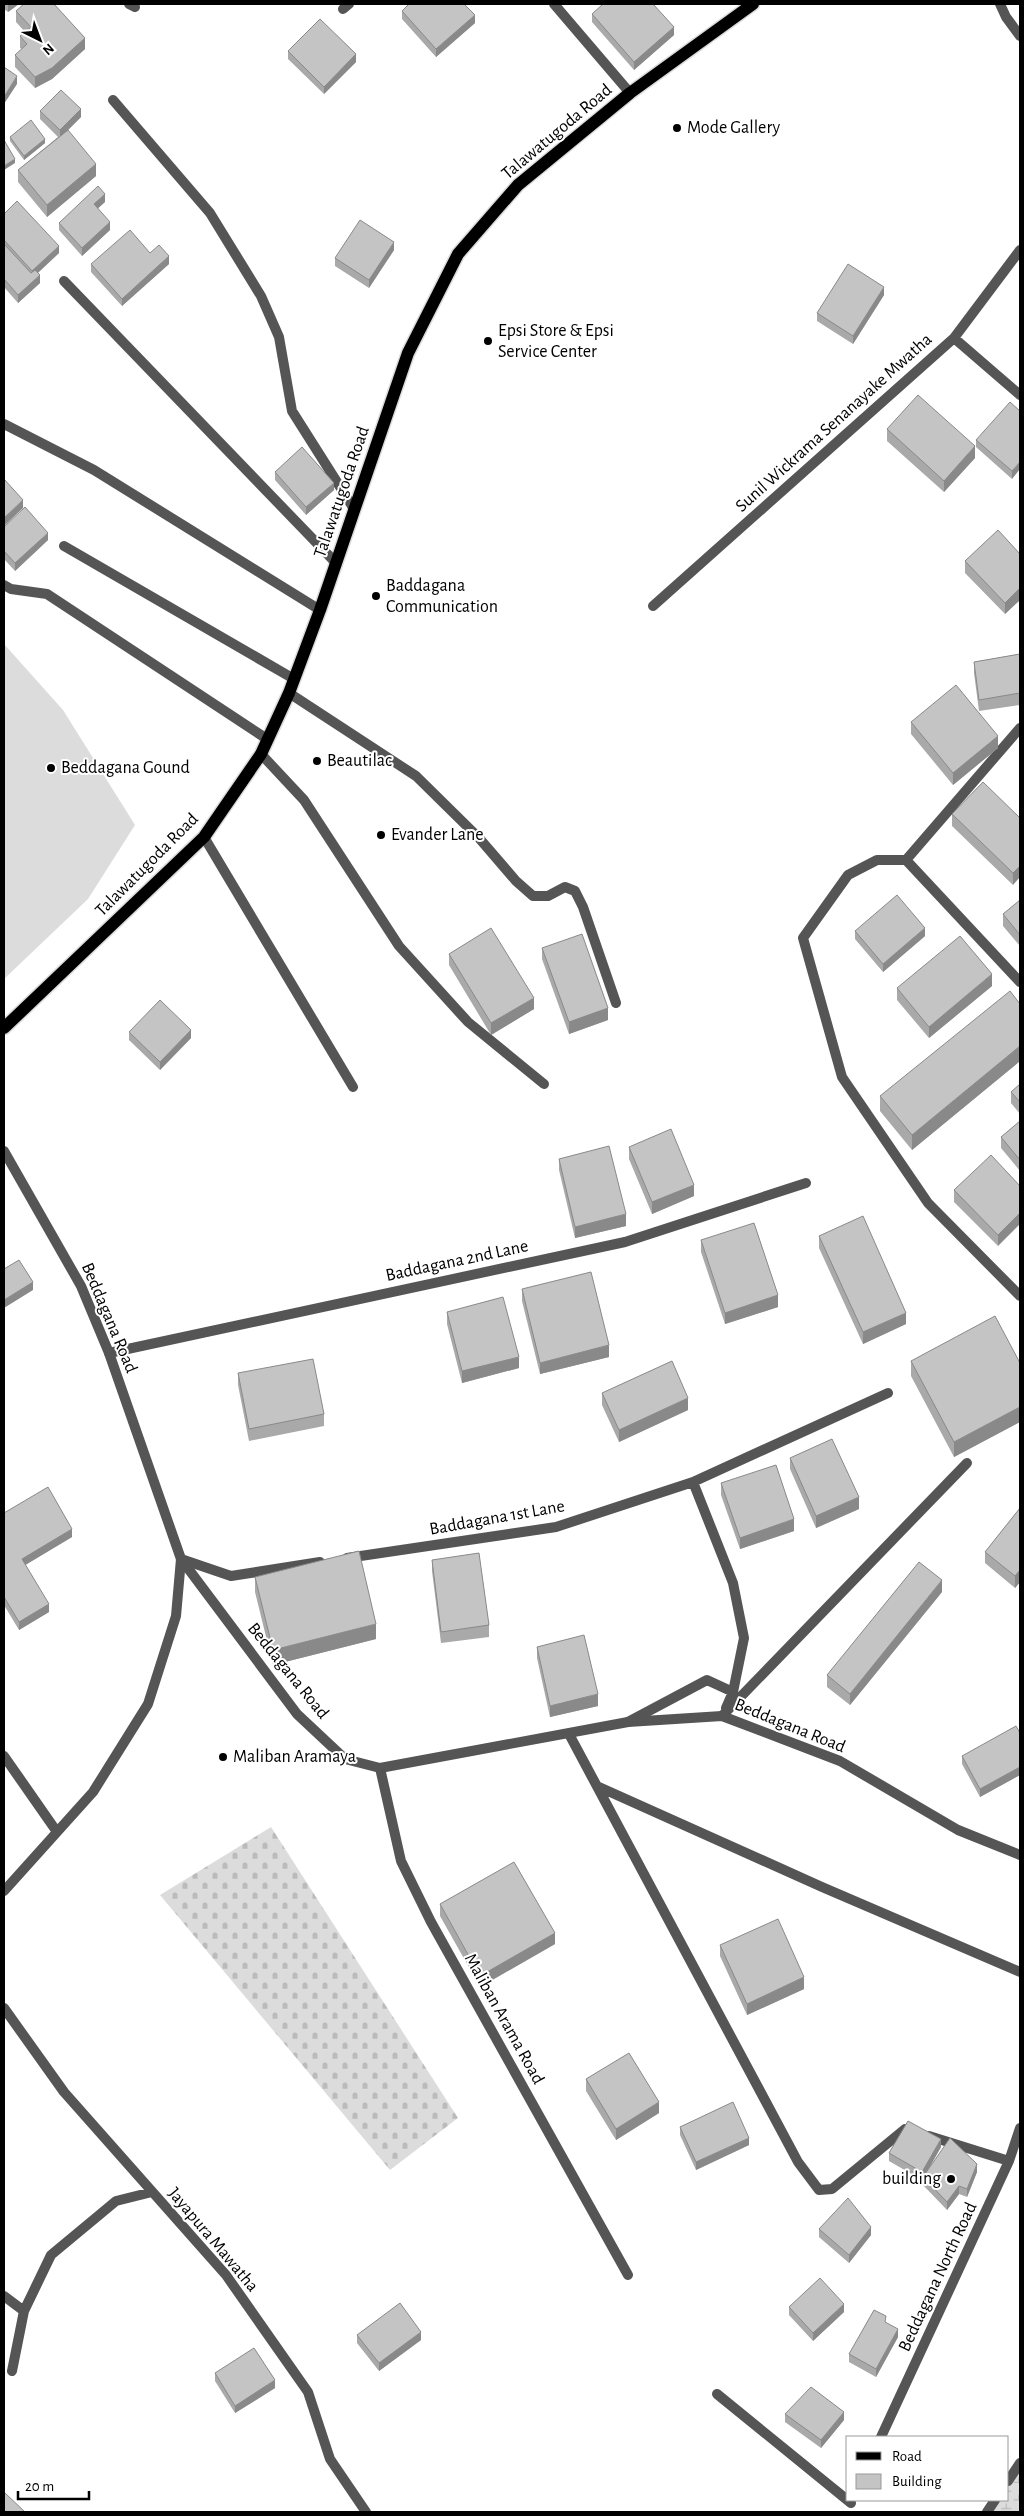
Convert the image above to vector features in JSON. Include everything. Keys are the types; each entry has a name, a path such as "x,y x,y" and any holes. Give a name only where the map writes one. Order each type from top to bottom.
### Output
{"main road":[{"name":"Talawatugoda Road","path":"4,1028 204,837 261,754 289,693 320,610 408,353 458,254 518,185 630,93 752,4"}],"street":[{"path":"554,4 630,93"},
{"path":"1000,4 1006,17 1020,36"},
{"path":"113,100 210,213 261,296 280,338 292,411 354,509"},
{"name":"Sunil Wickrama Senanayake Mwatha","path":"653,606 954,338 1020,250"},
{"path":"64,281 336,564"},
{"path":"954,338 1020,395"},
{"path":"4,424 94,470 320,610"},
{"path":"64,546 294,679"},
{"path":"4,585 11,589 47,594 267,739"},
{"path":"289,693 416,776 479,838 516,881 533,896 548,896 565,887 575,891 583,907 616,1004"},
{"path":"906,860 1020,728"},
{"path":"261,754 304,800 399,946 468,1022 544,1084"},
{"path":"204,837 354,1087"},
{"path":"1020,982 906,860 877,860 848,875 803,938 842,1077 928,1203 1020,1296"},
{"name":"Beddagana Road","path":"4,1151 81,1286 109,1354 181,1559 297,1714 345,1760 380,1768 628,1722 722,1716 840,1761 958,1830 1020,1855"},
{"name":"Baddagana 2nd Lane","path":"109,1354 625,1242 806,1183"},
{"name":"Baddagana 1st Lane","path":"181,1559 231,1576 556,1527 693,1482 888,1393"},
{"path":"722,1716 967,1463"},
{"path":"693,1482 734,1583 744,1638 733,1692 722,1716"},
{"path":"4,1891 93,1792 148,1704 176,1616 181,1559"},
{"path":"628,1722 707,1680 733,1692"},
{"path":"569,1734 798,2162 819,2190 832,2189 905,2129 1009,2161"},
{"path":"4,1756 57,1832"},
{"name":"Maliban Arama Road","path":"380,1768 402,1862 422,1904 628,2275"},
{"path":"599,1787 822,1887 1020,1972"},
{"name":"Jayapura Mawatha","path":"4,2008 64,2092 226,2275 308,2392 330,2459 366,2512"},
{"name":"Beddagana North Road","path":"882,2436 1009,2161 1020,2128"},
{"path":"12,2371 24,2311 50,2255 116,2201 152,2192"},
{"path":"4,2296 24,2311"},
{"path":"717,2394 850,2505"},
{"path":"1009,2480 1020,2463"},
{"path":"987,2512 994,2501"}],"green space":[{"name":"Beddagana Gound","path":"4,644 63,710 135,825 88,899 4,979"},
{"path":"271,1827 458,2118 390,2170 160,1895"},
{"path":"1020,2463 1020,2512 987,2512 994,2501 1009,2501 1009,2480"}],"building":[{"path":"24,4 54,4 85,38 52,68 35,77 15,55 27,44 20,36 31,27 16,11"},
{"path":"409,4 464,4 475,15 436,49 402,11"},
{"path":"603,4 653,4 674,27 634,62 592,14"},
{"path":"320,19 356,54 324,87 288,51"},
{"path":"4,67 17,76 4,97"},
{"path":"61,90 81,109 60,130 40,111"},
{"path":"31,120 45,139 24,156 10,137"},
{"path":"68,130 96,164 47,205 18,170"},
{"path":"4,140 15,159 4,166"},
{"path":"98,186 105,194 94,204 110,222 82,248 59,223"},
{"path":"17,201 59,246 32,271 4,240 4,214"},
{"path":"360,220 394,242 369,280 335,258"},
{"path":"130,230 150,253 159,245 169,256 122,299 91,264"},
{"path":"4,244 31,273 35,270 40,275 18,295 4,279"},
{"path":"848,264 884,287 853,336 817,313"},
{"path":"918,395 975,446 944,481 887,429"},
{"path":"1010,402 1020,411 1020,462 1012,471 976,440"},
{"path":"302,447 334,483 306,507 275,472"},
{"path":"4,479 23,500 4,518"},
{"path":"25,507 48,533 15,563 4,551 4,527"},
{"path":"998,530 1020,554 1020,588 1005,603 965,561"},
{"path":"1020,654 1020,693 979,700 974,662"},
{"path":"956,685 998,736 953,773 911,722"},
{"path":"983,782 1020,818 1020,866 1013,873 952,814"},
{"path":"897,895 925,928 883,964 855,931"},
{"path":"1020,900 1020,935 1003,914"},
{"path":"491,928 534,998 491,1023 449,954"},
{"path":"582,934 608,1008 569,1022 542,948"},
{"path":"960,936 992,974 929,1027 897,988"},
{"path":"1010,991 1020,1004 1020,1046 912,1135 880,1096"},
{"path":"160,1000 191,1030 160,1062 129,1032"},
{"path":"1020,1084 1020,1102 1011,1092"},
{"path":"1020,1121 1020,1160 1001,1137"},
{"path":"671,1129 694,1185 652,1202 629,1147"},
{"path":"609,1146 626,1214 575,1227 559,1159"},
{"path":"991,1155 1020,1186 1020,1213 998,1235 954,1190"},
{"path":"863,1216 906,1313 863,1332 819,1236"},
{"path":"754,1223 778,1295 725,1313 701,1240"},
{"path":"19,1260 33,1282 4,1300 4,1269"},
{"path":"591,1272 609,1345 540,1363 522,1289"},
{"path":"503,1297 519,1357 462,1371 447,1312"},
{"path":"995,1316 1020,1363 1020,1407 954,1442 911,1361"},
{"path":"313,1359 324,1414 249,1429 238,1373"},
{"path":"672,1361 688,1398 619,1430 602,1393"},
{"path":"832,1439 859,1497 816,1516 790,1458"},
{"path":"776,1465 794,1519 740,1538 721,1483"},
{"path":"48,1487 72,1529 22,1559 49,1604 19,1622 4,1597 4,1513"},
{"path":"1020,1508 1020,1570 1015,1576 985,1552"},
{"path":"359,1551 376,1624 273,1650 255,1577"},
{"path":"479,1553 489,1625 441,1632 432,1560"},
{"path":"919,1562 942,1580 850,1694 827,1675"},
{"path":"584,1635 598,1694 550,1706 537,1647"},
{"path":"1016,1726 1020,1733 1020,1767 980,1789 962,1756"},
{"path":"514,1862 555,1933 480,1976 440,1904"},
{"path":"778,1919 804,1977 747,2004 720,1945"},
{"path":"629,2053 659,2102 616,2129 586,2079"},
{"path":"733,2102 749,2138 696,2162 680,2127"},
{"name":"building","path":"908,2121 941,2139 922,2172 889,2153"},
{"name":"building","path":"950,2138 977,2164 967,2189 959,2186 947,2202 923,2177"},
{"name":"building","path":"848,2198 871,2227 849,2255 819,2229"},
{"path":"820,2278 844,2304 813,2333 789,2307"},
{"path":"400,2303 421,2332 379,2363 357,2335"},
{"path":"874,2310 886,2316 885,2322 898,2329 876,2369 849,2354"},
{"path":"254,2348 275,2380 235,2406 215,2373"},
{"path":"811,2387 844,2412 821,2440 785,2414"},
{"path":"4,2492 25,2512 4,2512"}],"place":[{"name":"Mode Gallery","path":"677,128"},
{"name":"Epsi Store & Epsi Service Center","path":"488,341"},
{"name":"Baddagana Communication","path":"376,596"},
{"name":"Beautilac","path":"317,761"},
{"name":"Beddagana Gound","path":"51,768"},
{"name":"Evander Lane","path":"381,835"},
{"name":"Maliban Aramaya","path":"223,1757"},
{"name":"building","path":"951,2179"}]}
